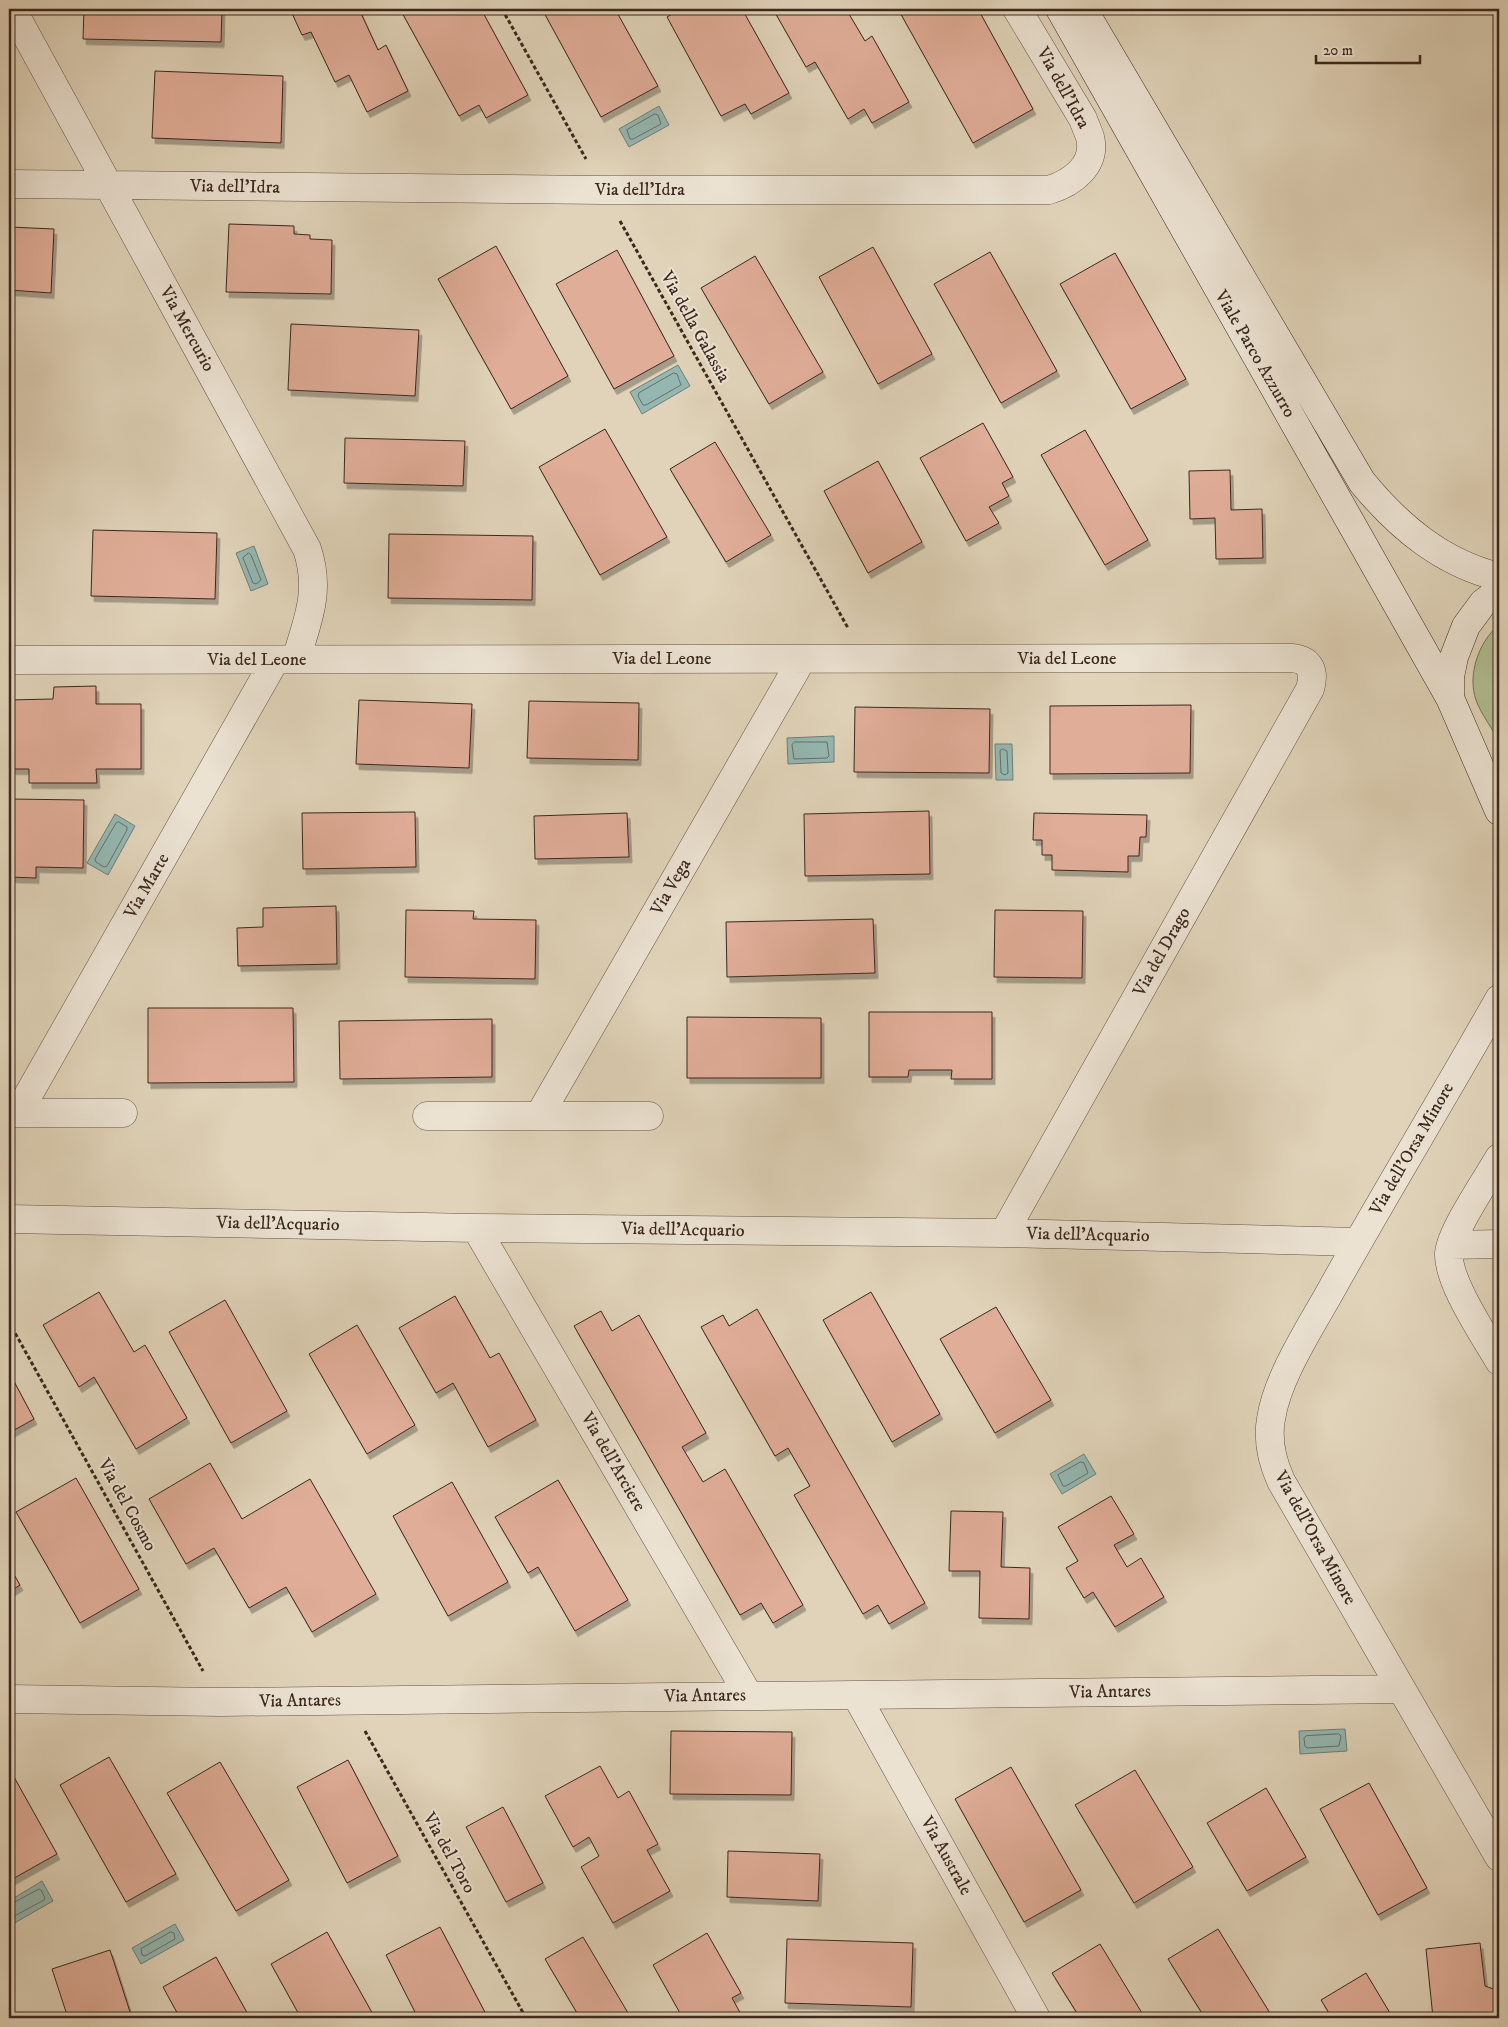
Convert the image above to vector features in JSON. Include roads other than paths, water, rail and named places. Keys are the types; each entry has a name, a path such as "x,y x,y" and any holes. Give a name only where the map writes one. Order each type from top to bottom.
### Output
{"street":[{"name":"Via Mercurio","path":"12,9 307,549 314,577 314,599 286,660"},
{"name":"Via dell'Idra","path":"9,184 603,190 1049,190 1067,183 1083,169 1088,161 1090,138 1083,119 1017,9"},
{"name":"Viale Parco Azzurro","path":"1060,9 1450,698 1499,811"},
{"name":"Viale Parco Azzurro","path":"1083,9 1362,482 1375,498 1426,545 1446,558 1470,569 1499,577"},
{"name":"Viale Parco Azzurro","path":"1450,698 1450,678 1454,657 1466,626 1483,603 1499,591"},
{"name":"Via del Leone","path":"9,660 1292,658 1304,662 1312,668"},
{"name":"Via Vega","path":"539,1116 802,659"},
{"name":"Via Marte","path":"13,1113 286,660"},
{"name":"Via del Drago","path":"1004,1233 1310,689 1313,677 1312,668"},
{"name":"Via dell'Orsa Minore","path":"1499,999 1358,1242 1282,1382 1271,1418 1271,1452 1281,1482 1499,1857"},
{"name":"Via Marte","path":"13,1113 122,1113"},
{"path":"427,1116 649,1116"},
{"path":"1499,1158 1451,1245 1449,1259 1462,1295 1499,1361"},
{"name":"Via dell'Acquario","path":"9,1218 476,1228 1004,1233 1358,1242"},
{"name":"Via dell'Arciere","path":"476,1228 749,1696"},
{"path":"1451,1245 1499,1244"},
{"name":"Via Antares","path":"9,1699 221,1702 1401,1689"},
{"name":"Via Australe","path":"856,1695 1036,2018"}],"water":[{"path":"659,106 669,125 629,147 619,129"},
{"path":"678,365 690,386 642,414 630,392"},
{"path":"254,546 268,584 251,591 236,553"},
{"path":"834,736 834,762 788,764 787,738"},
{"path":"995,744 1012,744 1013,780 996,780"},
{"path":"115,814 135,826 108,875 87,863"},
{"path":"1084,1454 1096,1474 1062,1494 1050,1474"},
{"path":"1345,1729 1347,1751 1300,1754 1299,1731"},
{"path":"42,1881 53,1901 11,1925 9,1921 9,1901"},
{"path":"175,1924 184,1940 141,1964 132,1948"}]}
